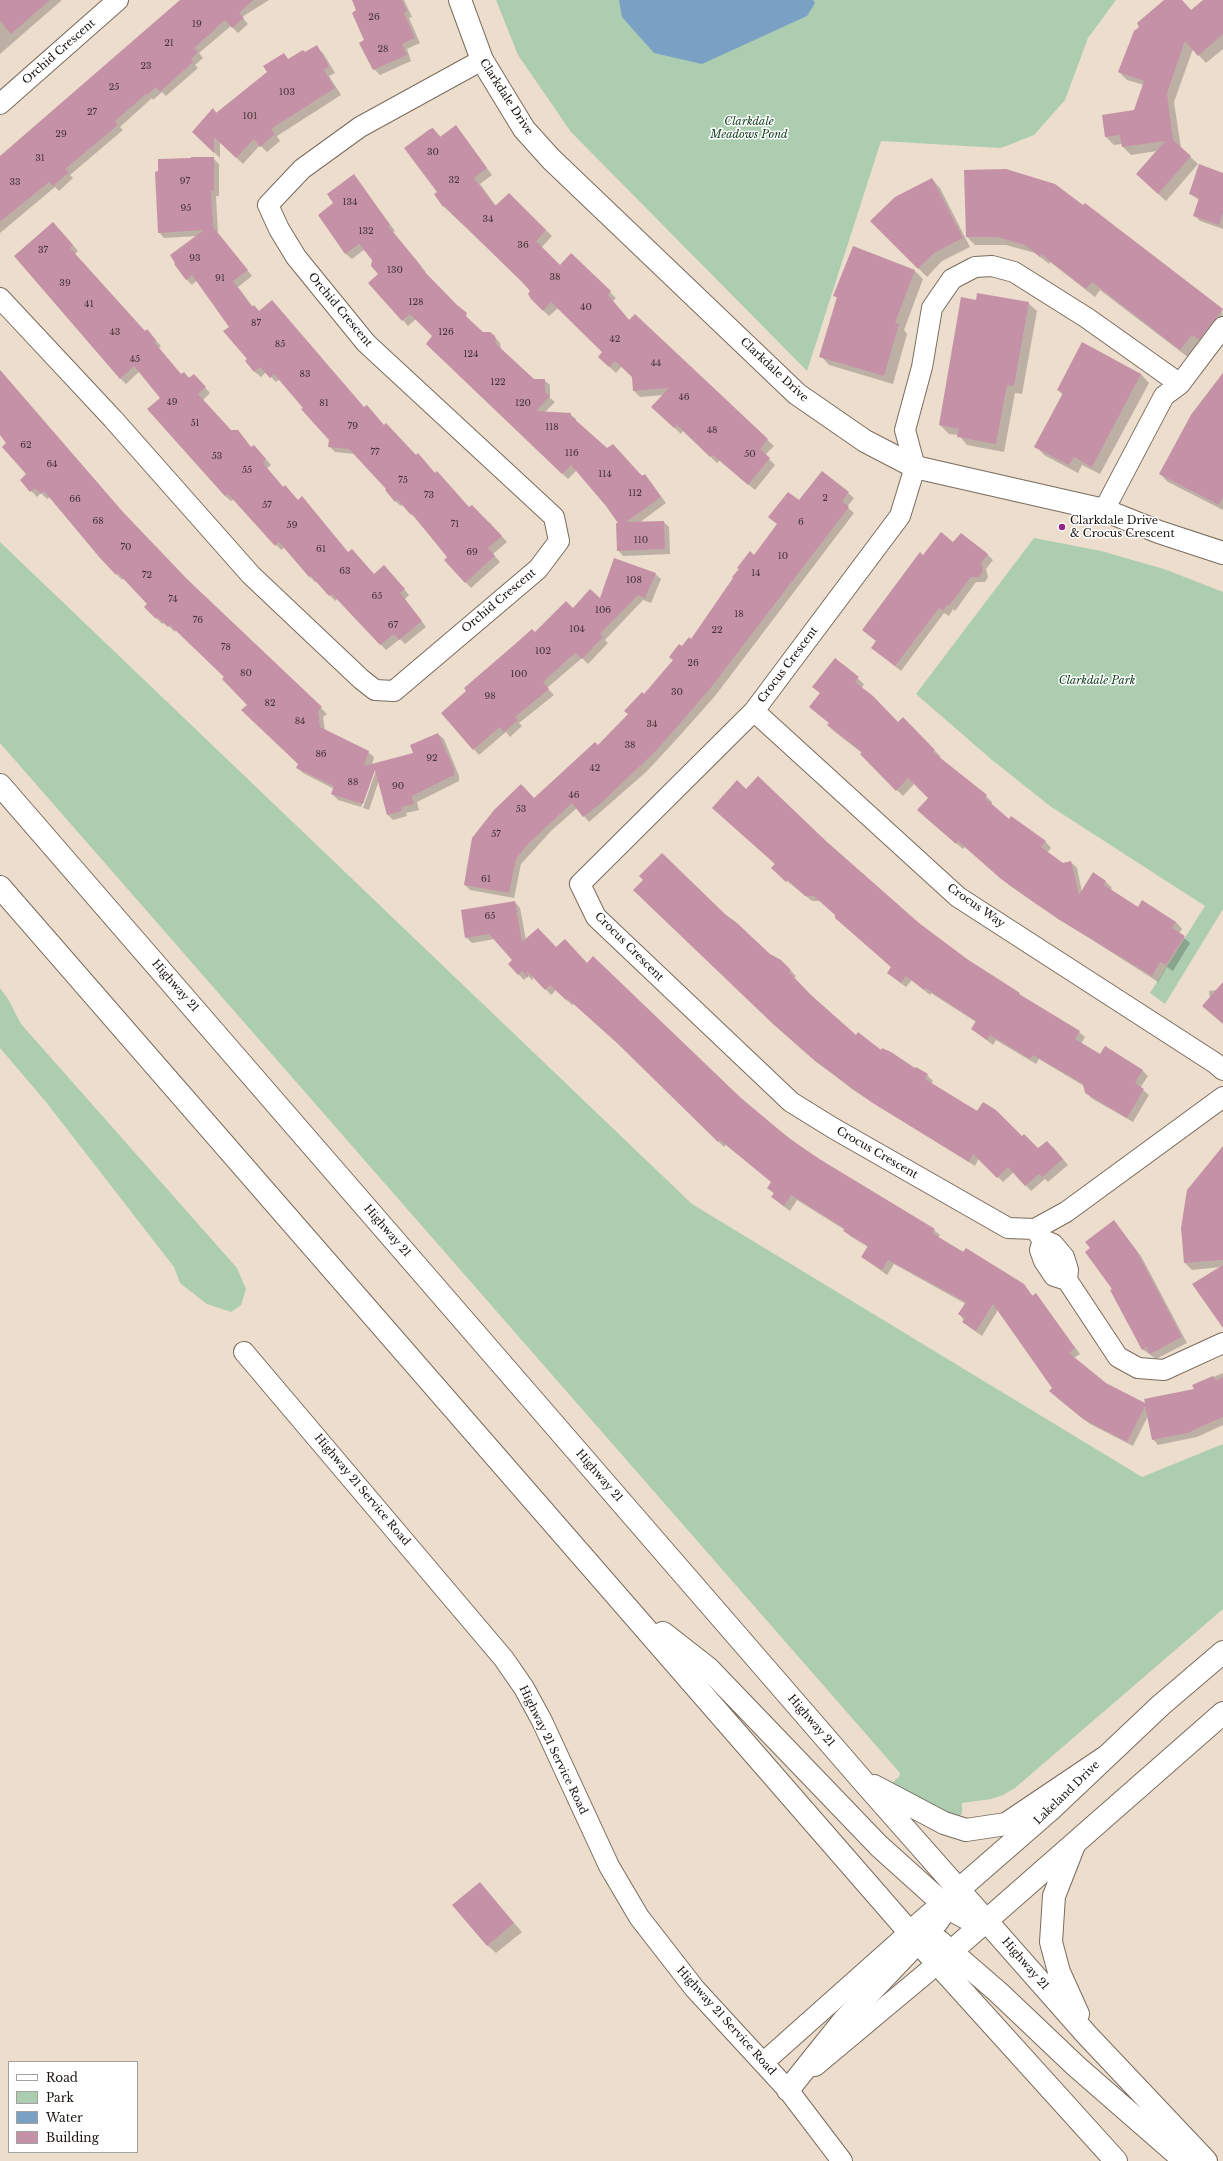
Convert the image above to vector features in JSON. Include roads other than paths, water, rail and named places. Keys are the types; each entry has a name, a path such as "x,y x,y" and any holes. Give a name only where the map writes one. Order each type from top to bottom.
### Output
{"main road":[{"name":"Clarkdale Drive","path":"460,0 482,60 524,129 551,159 797,394 865,441 915,467 1104,510 1159,532 1223,553"},
{"name":"Highway 21","path":"0,785 862,1780 960,1889 1087,2035 1206,2161"},
{"path":"0,887 625,1605 918,1936 944,1958 998,1992 1077,2067 1185,2161"},
{"path":"625,1605 709,1668 879,1846 945,1906 970,1920 987,1920"},
{"name":"Lakeland Drive","path":"945,1906 960,1889 1050,1810 1161,1705 1223,1652"},
{"path":"944,1958 1223,1713"},
{"path":"862,1780 944,1823 966,1830 1006,1824 1104,1758"},
{"path":"1074,1845 1054,1896 1051,1942 1059,1972 1087,2035"},
{"path":"788,2090 844,2020 945,1906"},
{"path":"944,1958 1116,2161"}],"street":[{"name":"Orchid Crescent","path":"0,104 118,0"},
{"name":"Orchid Crescent","path":"0,298 113,418 252,575 375,690 394,691 538,569 559,540 554,517 366,343 296,257 279,229 268,205 302,169 360,128 482,60"},
{"path":"915,467 905,430 922,368 932,308 952,279 975,267 992,266 1019,275 1087,318 1180,384"},
{"path":"1104,510 1164,396 1180,384 1223,327"},
{"name":"Crocus Crescent","path":"915,467 900,516 754,711 580,884 596,917 791,1102 833,1128 1008,1228 1039,1235"},
{"name":"Crocus Way","path":"754,711 958,897 1215,1063 1223,1070"},
{"path":"1223,1096 1066,1212 1039,1235 1053,1244 1064,1257 1068,1270 1067,1280 1118,1357 1138,1368 1164,1370 1223,1343"},
{"name":"Highway 21 Service Road","path":"244,1352 504,1659 531,1701 609,1866 639,1917 695,1989 764,2062 788,2090 842,2161"},
{"path":"764,2062 918,1936"},
{"path":"788,2090 944,1958"}],"water":[{"path":"619,0 813,0 815,3 807,16 702,64 654,53 622,17"}],"place":[{"name":"Clarkdale Drive & Crocus Crescent","path":"1062,527"}],"park label":[{"name":"Clarkdale Meadows Pond","path":"749,128"},
{"name":"Clarkdale Park","path":"1097,681"}]}
